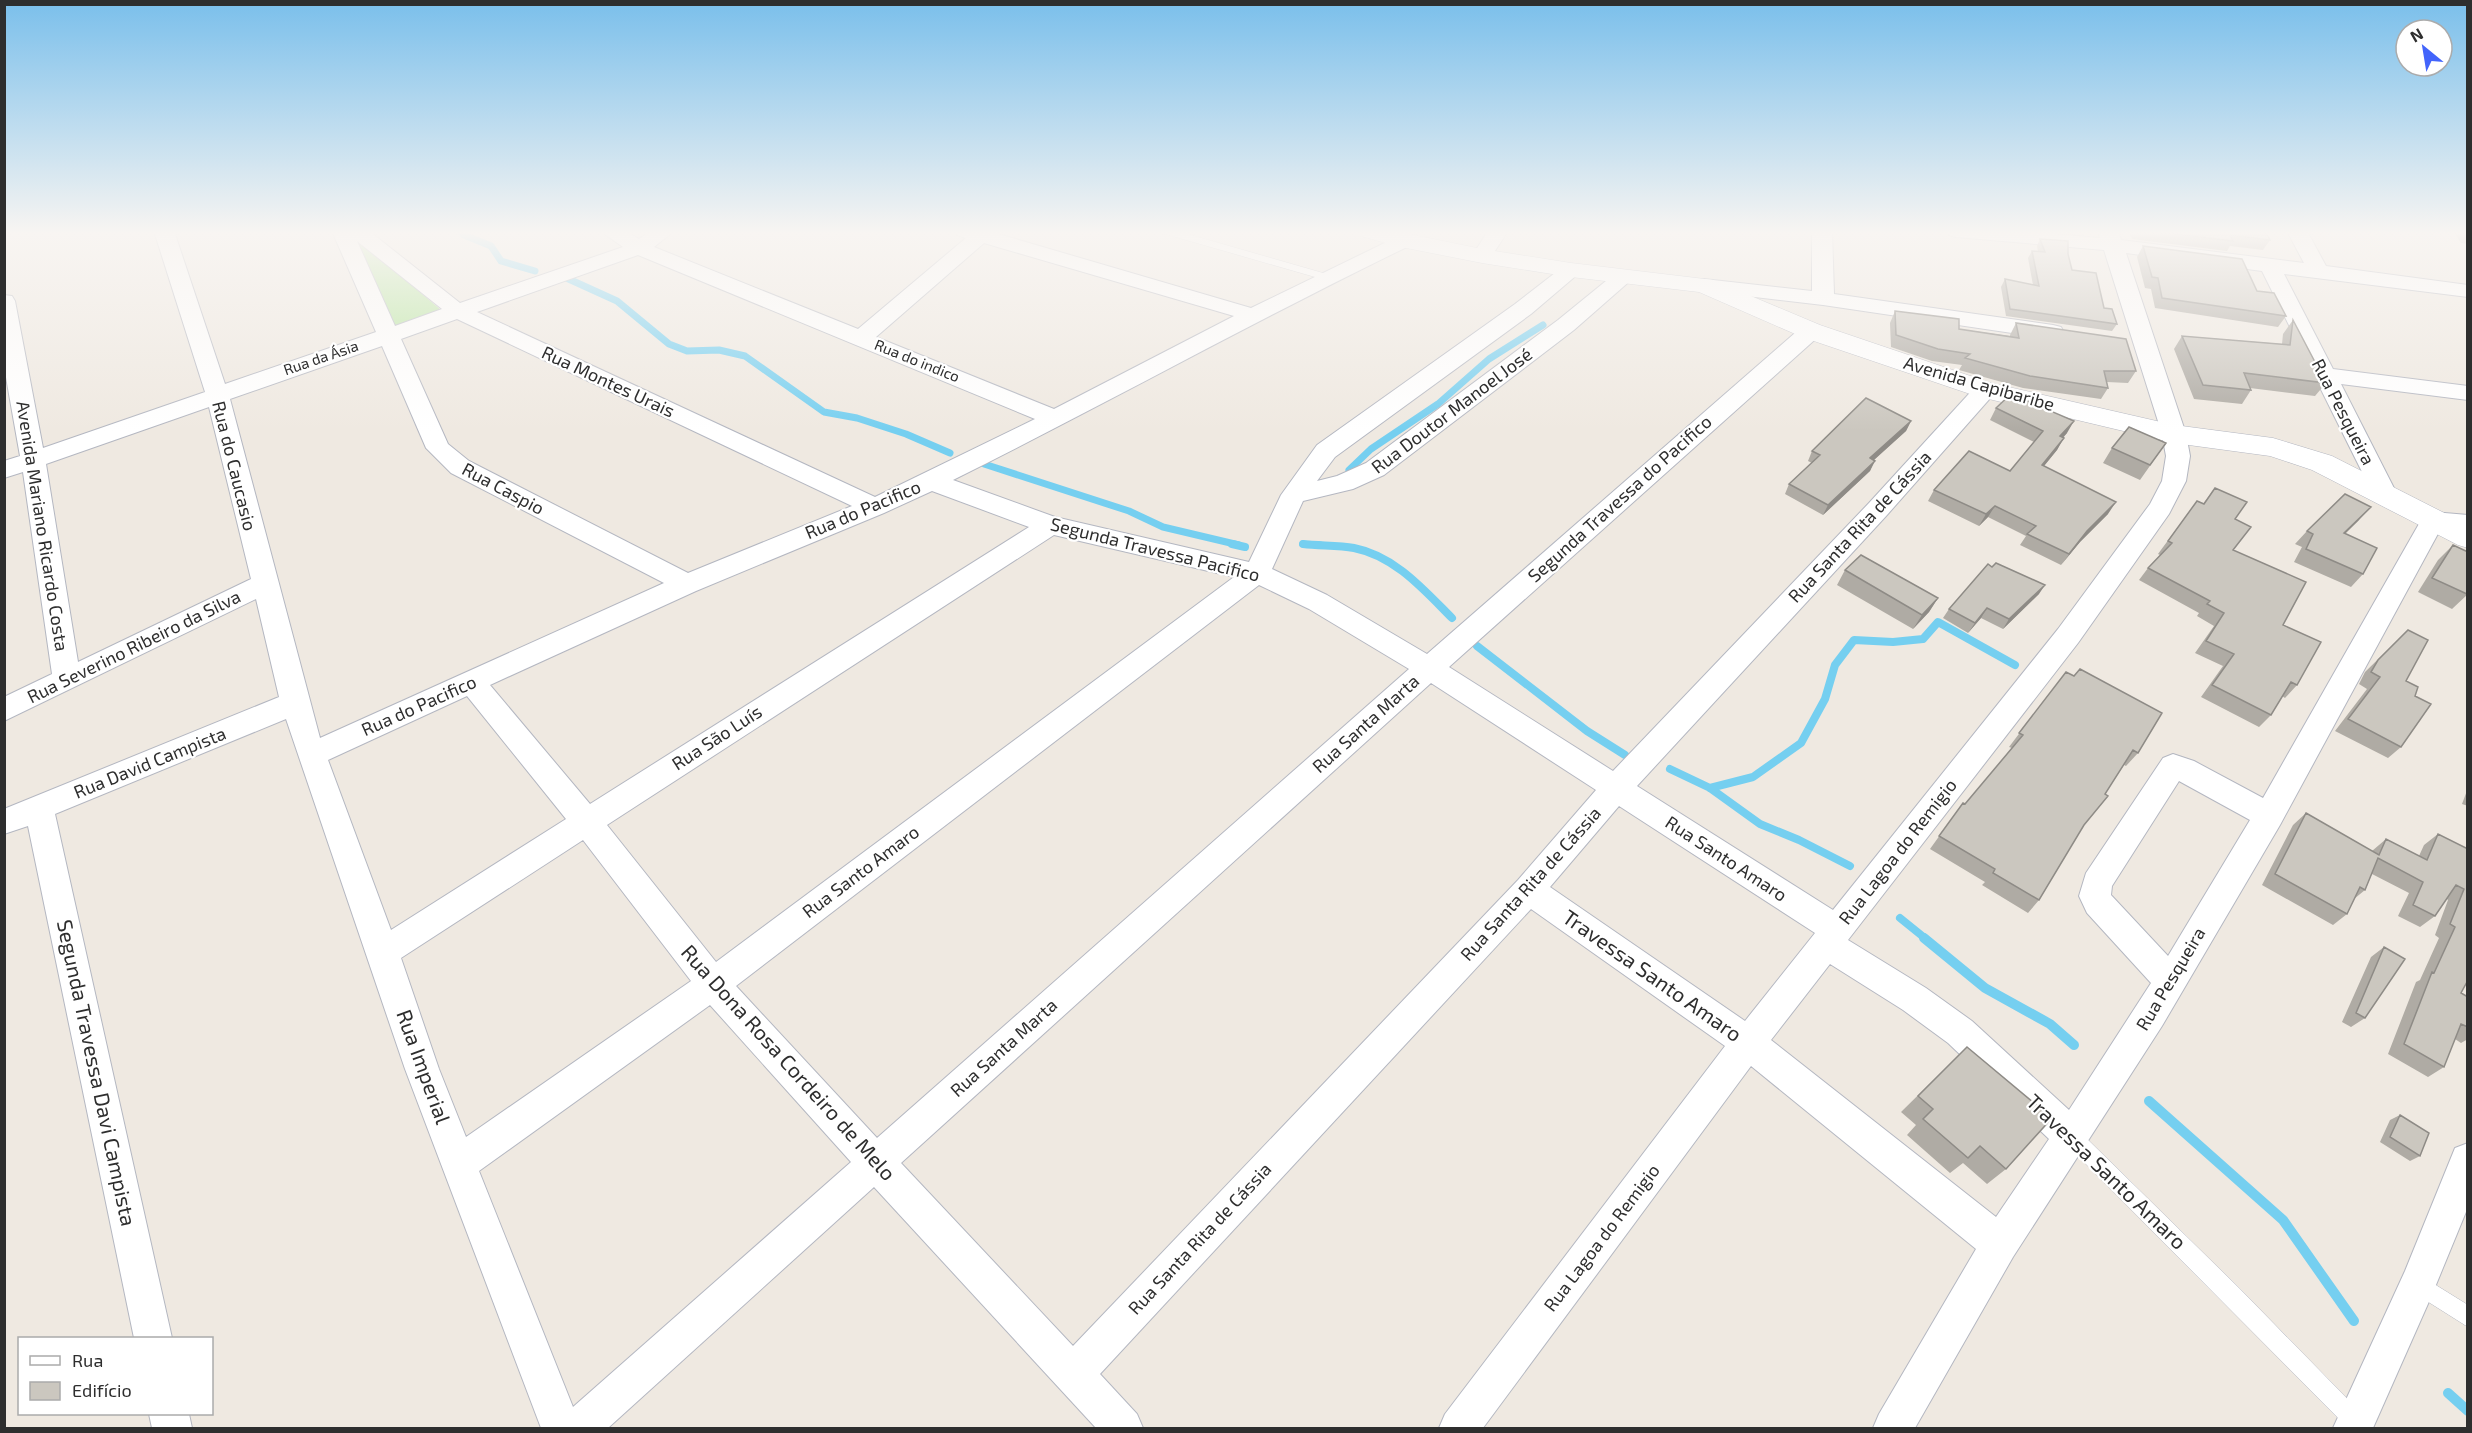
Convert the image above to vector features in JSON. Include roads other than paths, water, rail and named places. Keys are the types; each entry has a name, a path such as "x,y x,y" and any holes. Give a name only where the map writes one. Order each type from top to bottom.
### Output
{"street":[{"name":"Rua do Caucasio","path":"186,298 217,394 295,703"},
{"name":"Rua Caspio","path":"372,298 438,448 460,467 687,584"},
{"name":"Rua Montes Urais","path":"441,298 457,311 875,507"},
{"name":"Rua da Ásia","path":"4,470 495,298"},
{"name":"Rua do indico","path":"762,298 1057,419"},
{"path":"861,338 905,298"},
{"path":"1195,298 1253,315"},
{"name":"Rua do Pacifico","path":"311,754 687,584 875,507 1057,419 1286,298"},
{"path":"1257,573 1293,495 1326,452 1537,298"},
{"name":"Rua Doutor Manoel José","path":"1293,495 1333,486 1375,470 1566,326 1599,298"},
{"name":"Avenida Capibaribe","path":"1734,298 1811,331 1985,390 2174,434 2273,447 2322,463 2468,538"},
{"path":"1813,298 2075,335"},
{"name":"Rua Lagoa do Remigio","path":"1459,1428 1748,1043 2068,636 2160,508 2174,481 2178,456 2174,434 2129,298"},
{"name":"Rua Pesqueira","path":"2286,298 2385,494"},
{"name":"Avenida Mariano Ricardo Costa","path":"4,302 33,460 67,679"},
{"path":"1523,309 1566,326"},
{"name":"Segunda Travessa do Pacifico","path":"1429,668 1811,331"},
{"path":"2121,341 2144,345"},
{"path":"2324,375 2468,393"},
{"name":"Rua Santa Rita de Cássia","path":"1073,1374 1529,890 1616,788 1878,509 1985,390"},
{"name":"Segunda Travessa Pacifico","path":"930,481 1050,525 1257,573 1318,603 1429,668 1616,788"},
{"path":"2433,521 2468,524"},
{"name":"Rua Pesqueira","path":"1893,1428 2000,1244 2072,1137 2170,981 2269,816 2433,521"},
{"name":"Rua São Luís","path":"383,952 1050,525"},
{"name":"Rua Santo Amaro","path":"460,1163 713,984 1257,573"},
{"name":"Rua Severino Ribeiro da Silva","path":"4,710 264,584"},
{"name":"Rua Santa Marta","path":"579,1428 1429,668"},
{"name":"Rua Dona Rosa Cordeiro de Melo","path":"472,682 713,984 1123,1428"},
{"name":"Rua Imperial","path":"295,703 422,1069 561,1428"},
{"name":"Rua David Campista","path":"4,822 295,703"},
{"path":"2170,981 2098,903 2095,896 2097,884 2173,765 2269,816"},
{"name":"Rua Santo Amaro","path":"1616,788 1832,937"},
{"name":"Segunda Travessa Davi Campista","path":"39,808 153,1337"},
{"name":"Travessa Santo Amaro","path":"1529,890 1748,1043 2000,1244"},
{"name":"Travessa Santo Amaro","path":"1832,937 1945,1020 2000,1068 2072,1137"},
{"path":"2357,1426 2468,1161"}],"lane":[{"name":"Travessa Santo Amaro","path":"2072,1137 2232,1295 2357,1426"},
{"path":"2418,1284 2468,1317"}],"waterway":[{"path":"610,298 669,344 687,351 719,350 745,356 824,412 857,418 906,434 950,453"},
{"path":"1349,470 1371,449 1438,404 1489,359 1543,325"},
{"path":"984,464 1129,511 1163,527 1239,545"},
{"path":"1232,544 1245,547"},
{"path":"1320,545 1303,544 1354,548 1383,558 1408,576 1452,618"},
{"path":"1710,788 1753,777 1801,743 1825,699 1835,665 1854,640 1893,642 1923,639 1938,622 2015,665"},
{"path":"1477,646 1587,731 1625,755"},
{"path":"1670,769 1710,788"},
{"path":"1710,788 1760,824 1799,840 1850,866"},
{"path":"1900,918 1926,939"},
{"path":"1924,938 1985,988 2050,1024 2074,1045"},
{"path":"2149,1101 2283,1220 2354,1321"},
{"path":"2448,1393 2468,1411"}]}
